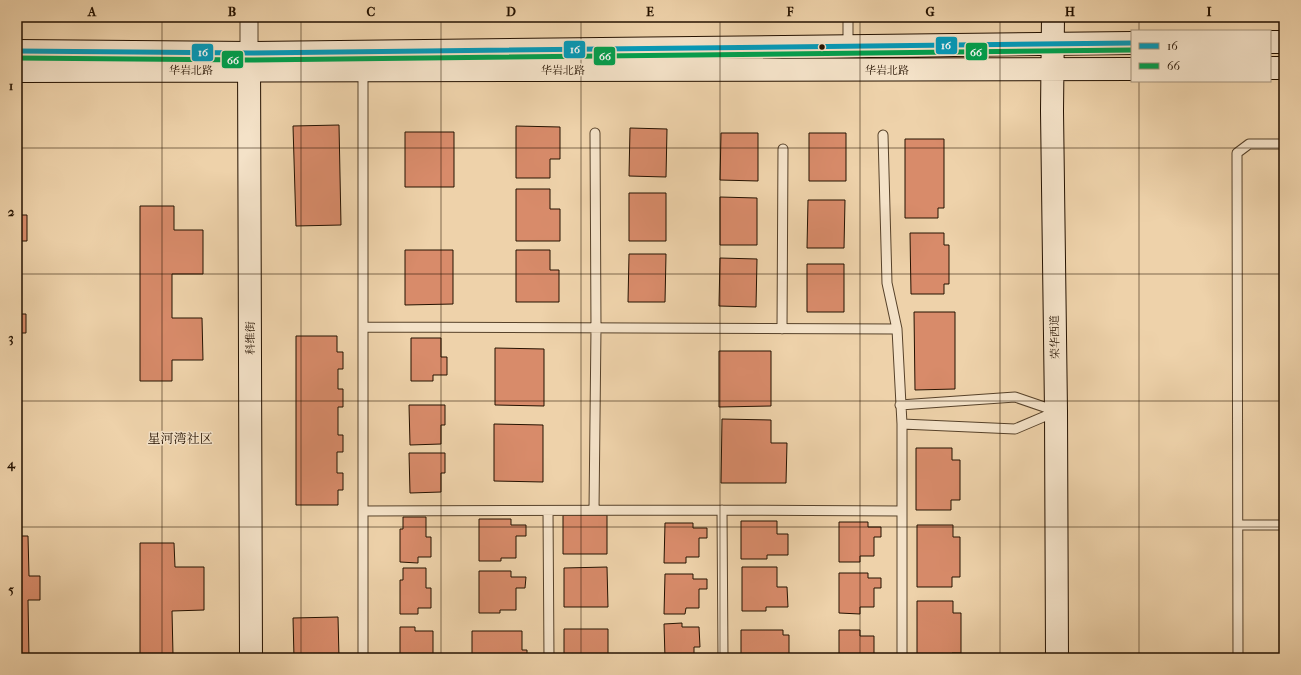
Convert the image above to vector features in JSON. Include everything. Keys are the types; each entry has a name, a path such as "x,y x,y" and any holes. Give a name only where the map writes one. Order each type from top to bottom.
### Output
{"street":[{"name":"科维街","path":"249,17 251,658"},
{"name":"荣华西道","path":"1053,17 1052,70 1057,658"},
{"path":"1271,42 1284,42"},
{"name":"华岩北路","path":"17,71 249,62 848,47 1131,43"},
{"name":"华岩北路","path":"17,51 249,62 363,70 1131,69"},
{"path":"1271,68 1284,68"}],"lane":[{"path":"848,17 848,47"},
{"path":"363,70 363,658"},
{"path":"594,510 596,328 595,133"},
{"path":"883,136 887,283 897,329 902,424 902,658"},
{"path":"1238,658 1237,153 1249,144 1284,144"},
{"path":"782,329 783,149"},
{"path":"363,327 897,329"},
{"path":"900,405 1015,397 1056,411"},
{"path":"902,424 1015,429 1056,411"},
{"path":"722,510 723,658"},
{"path":"363,511 902,511"},
{"path":"548,511 549,658"},
{"path":"1238,525 1284,525"}],"building":[{"path":"339,125 341,225 296,226 293,126"},
{"path":"516,126 560,127 560,159 550,159 550,178 516,178"},
{"path":"630,128 667,129 666,177 629,176"},
{"path":"405,132 454,132 454,187 405,187"},
{"path":"721,133 758,133 758,181 720,180"},
{"path":"809,133 846,133 846,181 809,181"},
{"path":"905,139 944,139 944,208 938,208 938,218 905,218"},
{"path":"516,189 550,189 550,209 560,209 560,241 516,241"},
{"path":"629,193 666,193 666,241 629,241"},
{"path":"720,197 757,198 757,245 720,245"},
{"path":"808,200 845,200 844,248 807,248"},
{"path":"140,206 174,206 174,230 203,230 203,274 172,274 172,318 202,318 203,360 172,360 172,381 140,381"},
{"path":"17,215 27,215 27,241 17,241"},
{"path":"910,233 944,233 944,245 949,245 949,284 944,284 944,294 911,294"},
{"path":"405,250 453,250 453,304 405,305"},
{"path":"516,250 550,250 550,270 559,270 559,302 516,302"},
{"path":"629,254 666,254 665,302 628,302"},
{"path":"720,258 757,259 756,307 719,306"},
{"path":"807,264 844,264 844,312 807,312"},
{"path":"914,312 955,312 955,389 915,390"},
{"path":"17,314 26,314 26,333 17,333"},
{"path":"296,336 337,336 337,352 343,352 343,369 338,369 338,389 343,389 343,407 338,407 338,435 343,435 343,452 337,452 337,473 343,473 343,490 338,490 338,505 296,505"},
{"path":"411,338 441,338 441,357 447,357 447,375 433,375 433,381 411,381"},
{"path":"495,348 544,349 544,406 495,405"},
{"path":"719,351 771,351 771,406 719,407"},
{"path":"409,405 445,405 445,425 441,425 441,444 410,445"},
{"path":"722,419 771,420 771,443 787,443 786,483 721,483"},
{"path":"494,424 543,425 543,482 494,481"},
{"path":"916,448 952,448 952,460 960,460 960,500 951,500 951,510 916,510"},
{"path":"409,453 445,453 445,473 441,473 441,492 410,493"},
{"path":"563,515 607,515 607,554 563,554"},
{"path":"403,517 426,517 426,537 431,537 431,557 418,557 418,563 400,562 400,529 403,529"},
{"path":"479,519 511,519 511,525 526,525 526,536 516,536 516,558 501,558 501,561 479,561"},
{"path":"741,521 777,521 777,534 788,534 788,555 767,555 767,559 741,559"},
{"path":"839,522 868,522 868,527 881,527 881,537 874,537 874,556 860,556 860,562 839,562"},
{"path":"665,523 693,523 693,528 707,528 707,538 699,538 699,557 686,557 686,563 664,563"},
{"path":"917,525 953,525 953,537 960,537 960,577 952,577 952,587 917,587"},
{"path":"17,536 28,536 29,576 40,576 40,600 28,600 29,658 17,658"},
{"path":"140,543 174,543 175,567 204,567 204,610 172,611 173,655 203,655 203,658 140,658"},
{"path":"607,567 608,607 564,607 564,568"},
{"path":"742,567 777,567 777,587 787,587 788,607 766,607 766,611 742,611"},
{"path":"403,568 426,568 426,588 431,588 431,608 418,608 418,614 400,614 400,580 403,580"},
{"path":"479,571 511,571 511,577 526,577 525,588 516,588 516,610 500,610 500,613 479,613"},
{"path":"839,573 868,573 868,578 881,578 881,588 874,588 874,607 860,607 860,614 839,613"},
{"path":"665,574 693,574 693,579 707,579 707,589 699,589 699,608 686,608 685,614 664,614"},
{"path":"917,601 953,601 953,613 961,613 961,653 952,653 952,658 917,658"},
{"path":"338,617 339,658 294,658 293,618"},
{"path":"682,623 682,627 699,627 700,647 694,647 694,658 665,658 664,624"},
{"path":"400,627 415,627 415,631 433,631 433,655 427,655 427,658 400,658"},
{"path":"564,629 608,629 608,658 564,658"},
{"path":"741,630 783,630 783,635 789,635 789,657 741,658"},
{"path":"839,630 860,630 860,636 874,636 874,655 881,655 881,658 839,658"},
{"path":"472,631 522,631 522,650 527,650 527,658 472,658"}],"transit line":[{"name":"16","path":"17,51 249,53 1131,43"},
{"name":"66","path":"17,58 249,60 1131,50"}],"district":[{"name":"星河湾社区","path":"180,438"}]}
